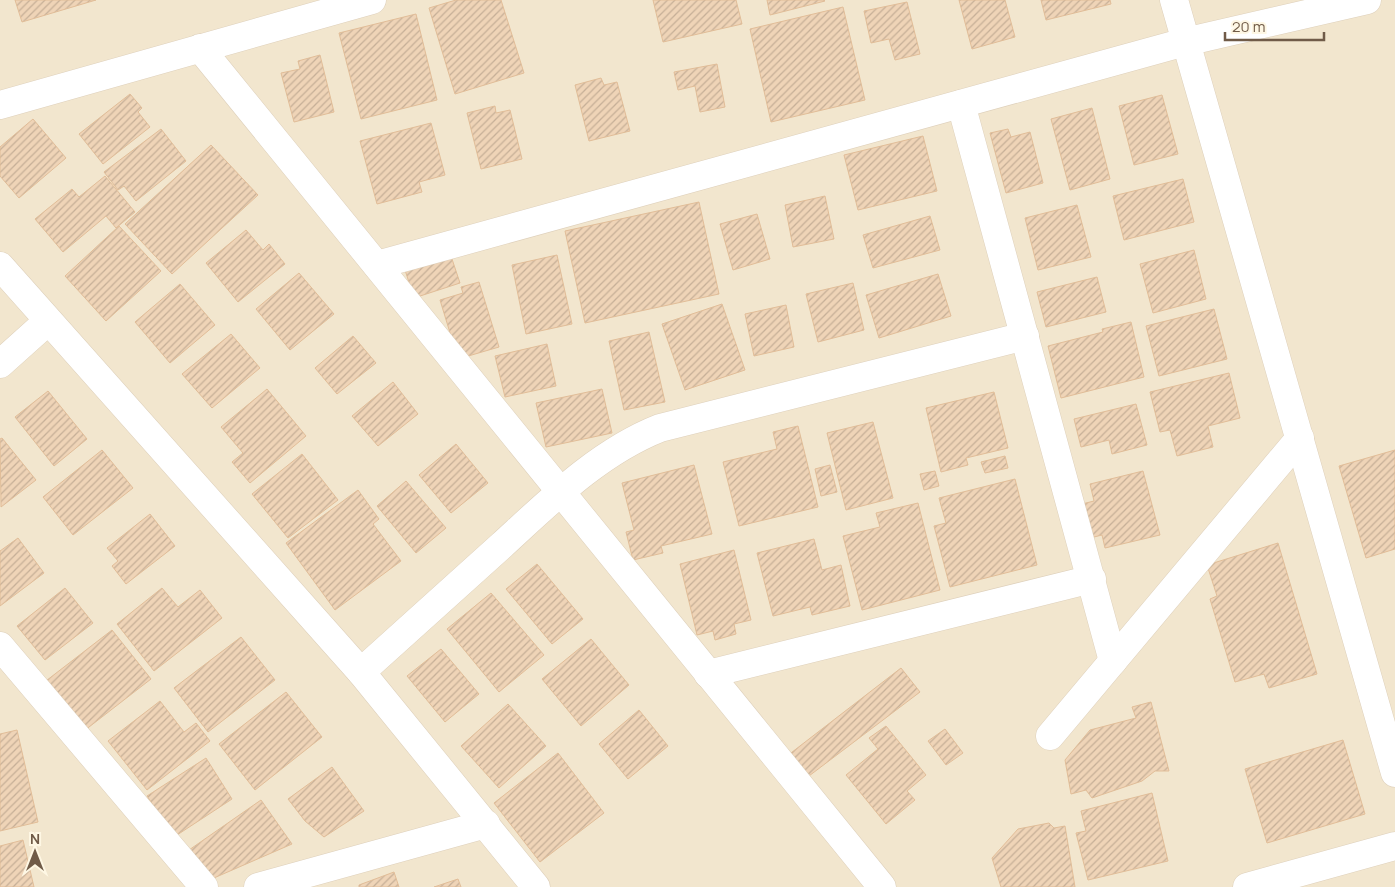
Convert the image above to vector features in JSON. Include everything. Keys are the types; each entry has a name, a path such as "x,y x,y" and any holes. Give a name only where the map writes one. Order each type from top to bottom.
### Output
{"street":[{"path":"0,105 372,0"},
{"path":"1174,0 1395,773"},
{"path":"377,265 1186,42 1367,0"},
{"path":"200,48 882,887"},
{"path":"961,104 1113,661"},
{"path":"0,266 361,672 536,887"},
{"path":"0,364 48,321"},
{"path":"361,672 561,491 619,448 639,436 660,428 1025,336"},
{"path":"1050,736 1300,438"},
{"path":"708,674 1092,579"},
{"path":"0,646 204,887"},
{"path":"258,887 486,824"},
{"path":"1247,887 1395,846"}],"shaded area":[{"path":"0,0 1395,0 1395,887 0,887"}],"building":[{"path":"15,0 96,0 22,22"},
{"path":"456,0 501,0 524,73 455,94 429,8"},
{"path":"653,0 736,0 742,24 663,42"},
{"path":"767,0 824,0 825,1 770,15"},
{"path":"959,0 1005,0 1015,37 972,49"},
{"path":"1041,0 1110,0 1111,4 1046,20"},
{"path":"907,2 920,54 895,60 889,39 871,43 864,11"},
{"path":"843,7 865,100 771,122 750,29"},
{"path":"416,14 437,100 361,119 339,33"},
{"path":"320,55 334,112 294,122 281,73 300,69 298,61"},
{"path":"717,64 725,107 700,112 695,86 678,90 674,72"},
{"path":"601,78 604,85 617,82 630,131 589,141 575,85"},
{"path":"130,94 142,108 138,112 150,127 103,164 79,134"},
{"path":"1162,95 1178,154 1134,165 1119,106"},
{"path":"495,106 496,113 510,110 522,159 481,169 467,113"},
{"path":"1092,108 1110,179 1070,190 1051,119"},
{"path":"33,119 66,158 19,198 0,176 0,147"},
{"path":"431,123 445,175 419,182 422,192 377,204 360,141"},
{"path":"161,129 186,161 136,201 124,186 118,190 104,172"},
{"path":"1008,129 1011,137 1030,132 1043,183 1006,193 990,133"},
{"path":"923,136 937,191 858,210 844,155"},
{"path":"211,145 258,195 172,274 125,224"},
{"path":"105,176 135,212 116,228 106,216 63,252 35,219 72,189 79,197"},
{"path":"1183,179 1194,222 1124,240 1113,196"},
{"path":"825,196 834,239 793,247 785,205"},
{"path":"699,202 719,294 585,323 565,231"},
{"path":"1077,205 1091,257 1038,270 1025,218"},
{"path":"757,214 770,259 733,270 720,224"},
{"path":"930,216 940,250 873,268 863,235"},
{"path":"119,226 161,271 106,321 65,276"},
{"path":"246,230 263,250 269,244 285,264 238,302 206,263"},
{"path":"1194,250 1206,299 1153,313 1140,264"},
{"path":"557,255 572,324 526,334 512,265"},
{"path":"451,256 460,283 414,298 405,270"},
{"path":"299,273 334,314 290,350 256,309"},
{"path":"938,274 951,316 879,338 866,295"},
{"path":"1097,277 1106,312 1046,327 1037,292"},
{"path":"479,282 499,347 458,359 440,300 463,293 461,287"},
{"path":"853,283 864,330 818,342 806,294"},
{"path":"180,284 215,325 170,363 135,322"},
{"path":"722,304 745,370 685,390 662,324"},
{"path":"786,305 794,347 754,356 745,314"},
{"path":"1214,309 1227,359 1159,376 1146,326"},
{"path":"1131,322 1144,377 1061,398 1048,346 1103,332 1102,329"},
{"path":"649,332 665,402 624,410 609,341"},
{"path":"231,334 260,368 212,408 182,374"},
{"path":"353,336 376,363 337,394 315,368"},
{"path":"547,344 556,386 505,397 495,356"},
{"path":"1229,373 1240,418 1208,426 1213,447 1177,456 1170,430 1160,432 1150,392"},
{"path":"393,382 418,414 378,446 352,416"},
{"path":"267,389 306,436 250,483 232,462 243,453 221,427"},
{"path":"602,389 612,433 546,447 536,403"},
{"path":"48,391 87,439 54,466 15,417"},
{"path":"994,392 1008,448 966,458 968,465 941,472 926,408"},
{"path":"1136,404 1147,445 1112,454 1109,440 1081,447 1074,419"},
{"path":"873,422 893,498 846,510 827,433"},
{"path":"798,426 818,507 739,526 723,462 777,449 773,432"},
{"path":"2,438 36,480 1,507 0,439"},
{"path":"456,444 488,483 451,513 419,475"},
{"path":"102,450 133,488 73,535 43,497"},
{"path":"1395,450 1395,549 1366,558 1339,466"},
{"path":"302,454 338,500 288,538 252,494"},
{"path":"1005,456 1008,468 985,473 981,462"},
{"path":"694,465 712,534 661,546 663,553 633,560 626,532 634,530 622,483"},
{"path":"830,465 837,492 821,496 815,469"},
{"path":"935,471 939,486 924,490 920,474"},
{"path":"1143,471 1160,535 1105,548 1102,535 1082,540 1074,506 1094,501 1090,484"},
{"path":"1015,479 1037,565 950,587 934,526 946,523 939,498"},
{"path":"406,481 446,528 416,553 377,506"},
{"path":"358,490 379,519 373,524 401,561 335,610 286,543"},
{"path":"918,503 940,590 862,610 843,536 880,527 876,513"},
{"path":"150,514 175,546 126,584 112,566 118,561 107,548"},
{"path":"18,538 44,573 0,606 0,551"},
{"path":"814,539 822,570 841,565 850,606 812,615 810,607 773,616 757,553"},
{"path":"1278,543 1317,674 1269,688 1264,674 1235,682 1210,599 1217,596 1207,565"},
{"path":"734,550 751,620 734,624 736,634 715,640 713,631 697,635 680,564"},
{"path":"537,564 583,619 552,644 506,589"},
{"path":"65,588 93,623 45,660 17,626"},
{"path":"162,588 178,607 200,590 222,618 154,671 117,624"},
{"path":"491,593 544,655 499,692 447,629"},
{"path":"112,630 151,679 80,734 42,684"},
{"path":"241,637 275,680 208,732 174,688"},
{"path":"591,639 629,685 581,726 542,679"},
{"path":"441,649 479,694 445,722 407,676"},
{"path":"901,668 920,692 805,779 787,756"},
{"path":"286,692 322,737 255,790 219,744"},
{"path":"160,701 184,732 196,723 210,741 147,790 108,741"},
{"path":"1151,702 1169,771 1155,771 1142,781 1092,798 1086,790 1071,794 1065,760 1090,730 1136,718 1132,707"},
{"path":"508,704 546,746 499,788 461,746"},
{"path":"639,710 668,746 628,779 599,744"},
{"path":"886,726 926,775 907,791 915,800 886,824 846,775 878,749 869,738"},
{"path":"945,729 963,753 946,765 928,741"},
{"path":"17,730 38,822 0,831 0,734"},
{"path":"1343,740 1365,814 1267,843 1245,769"},
{"path":"558,753 604,813 540,862 494,803"},
{"path":"206,758 232,799 174,837 147,796"},
{"path":"332,767 364,811 324,837 305,821 288,799"},
{"path":"1152,793 1168,861 1088,880 1076,833 1086,831 1081,811"},
{"path":"261,800 292,844 207,881 189,850"},
{"path":"1049,823 1054,828 1065,826 1075,887 1001,887 992,858 1018,829"},
{"path":"23,840 34,887 0,887 0,846"},
{"path":"394,872 399,887 359,887 359,885"},
{"path":"458,879 461,887 434,887"}]}
